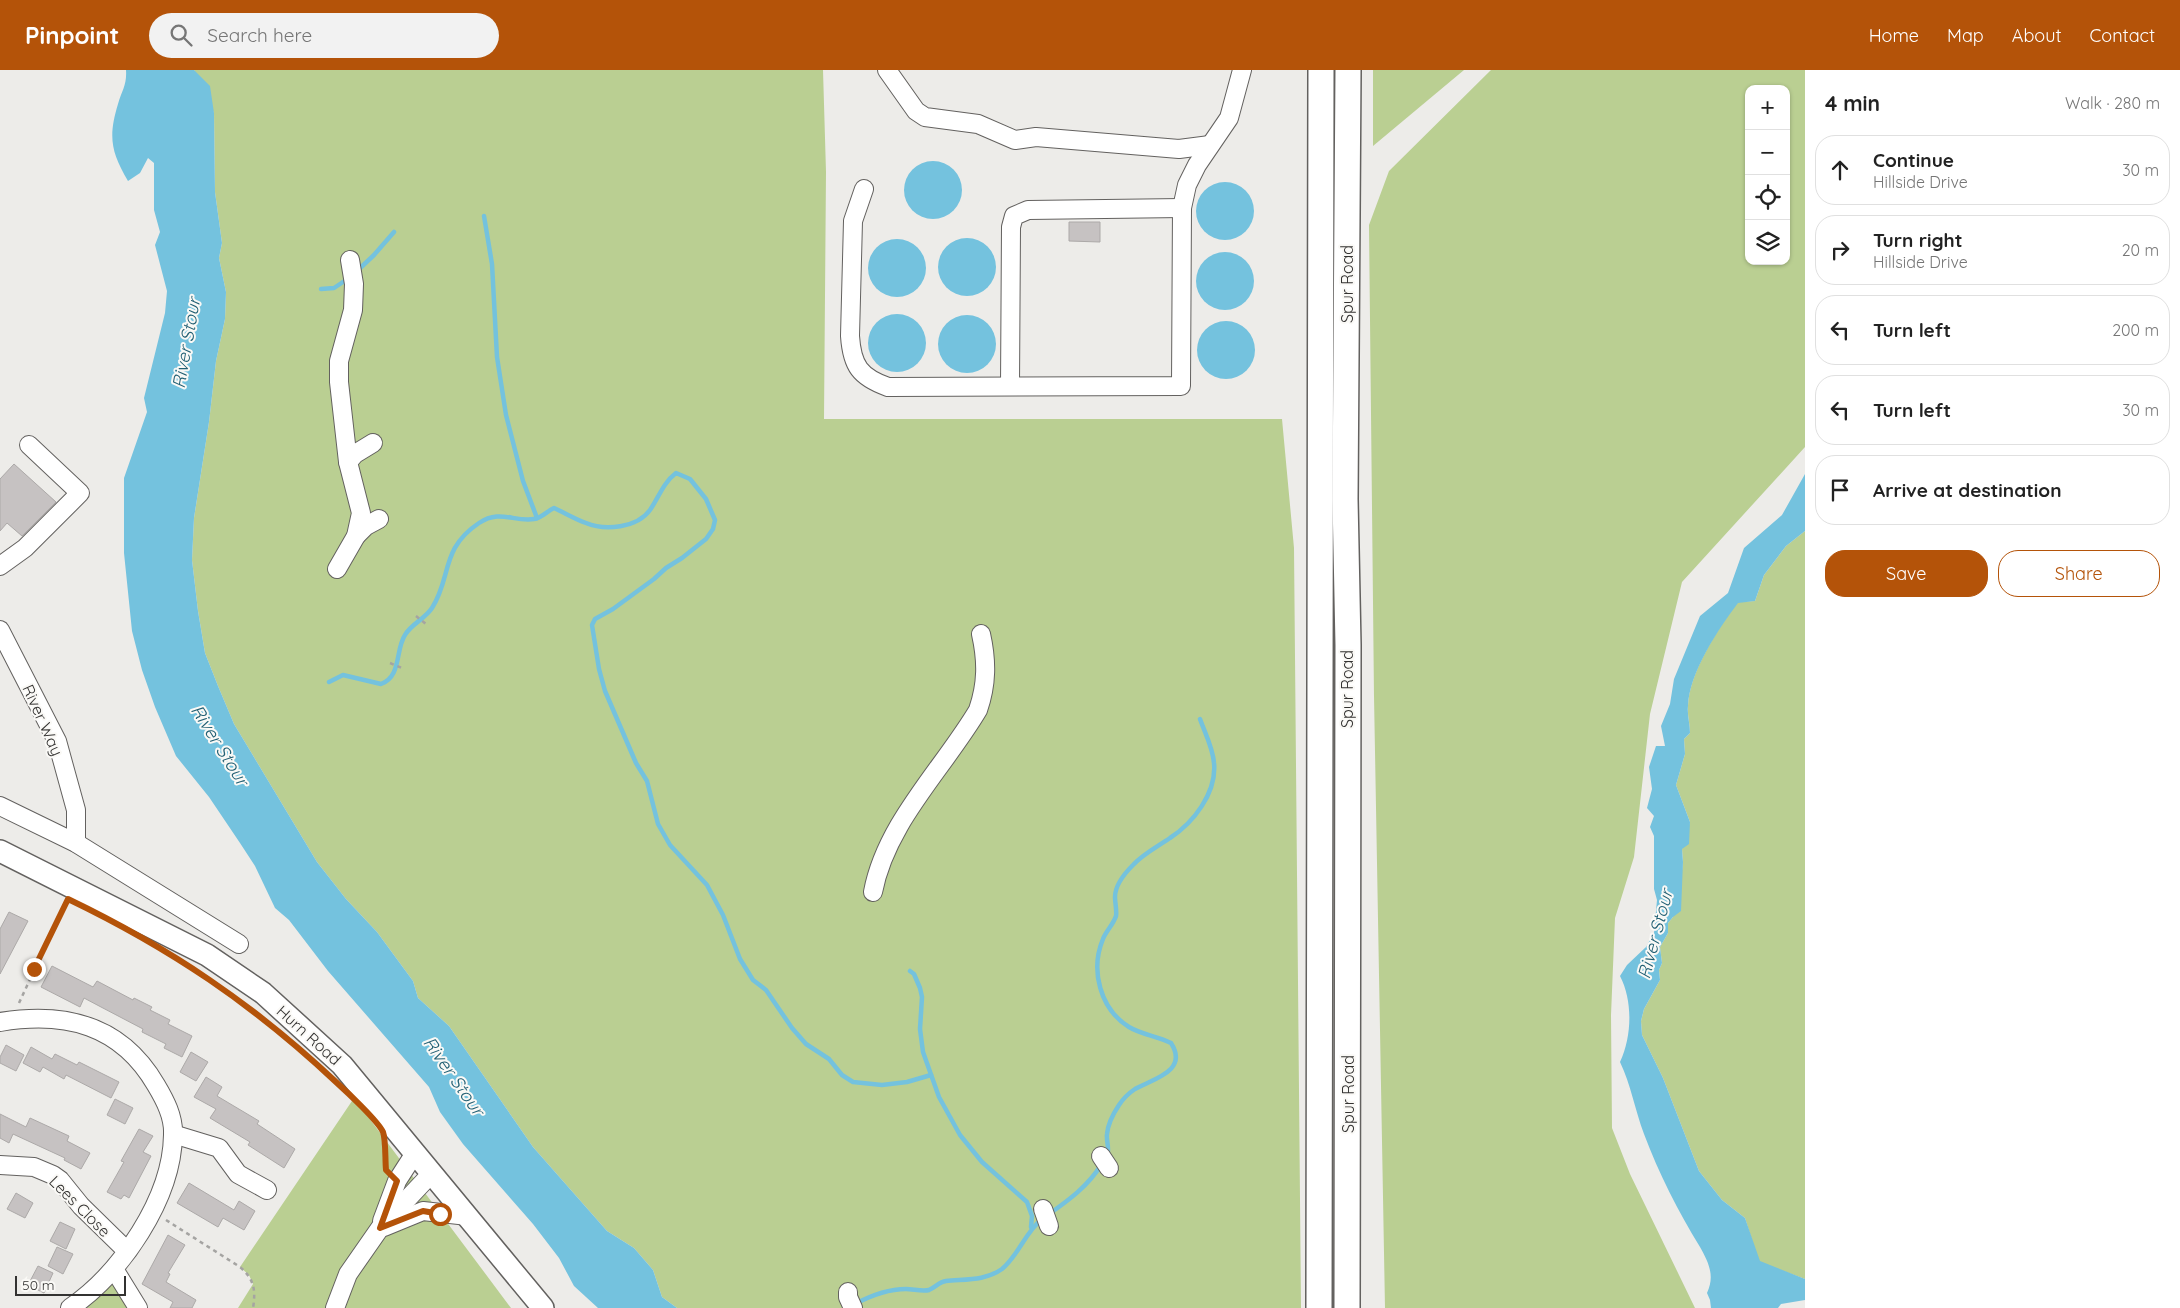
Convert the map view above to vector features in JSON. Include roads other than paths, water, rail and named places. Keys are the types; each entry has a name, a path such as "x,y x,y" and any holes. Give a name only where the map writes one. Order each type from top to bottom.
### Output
{"highway":[{"name":"Spur Road","path":"1319,1308 1321,1055 1321,70"},
{"name":"Spur Road","path":"1347,1308 1348,645 1345,499 1348,70"}],"main road":[{"name":"Hurn Road","path":"0,851 207,955 263,994 342,1065 543,1308"}],"street":[{"path":"887,70 916,111 925,117 978,124 1015,140 1036,137 1179,149 1210,146"},
{"path":"864,189 853,221 850,336 852,355 858,368 870,380 888,387 1181,386 1182,208 1187,185 1229,118 1242,70"},
{"path":"1010,386 1012,227 1014,216 1028,210 1182,208"},
{"path":"351,270 353,310 339,361 339,382 348,462 361,513 356,536"},
{"path":"348,462 355,454 373,444"},
{"path":"0,566 25,548 80,493 29,445"},
{"path":"337,569 356,536 366,526 379,519"},
{"name":"River Way","path":"0,630 57,741 76,810 76,843"},
{"path":"873,892 876,877 888,846 978,710 985,686 986,672 985,650 981,634"},
{"path":"0,806 76,843 239,944"},
{"path":"6,1021 49,1018 64,1020 88,1025 113,1038 135,1056 146,1069 167,1105 173,1134 168,1174 152,1212 114,1269 97,1287 70,1308"},
{"path":"173,1134 219,1148 238,1174 268,1190"},
{"path":"380,1228 397,1181 415,1153"},
{"name":"Lees Close","path":"0,1165 34,1167 44,1170 60,1180 81,1206 127,1252"},
{"path":"334,1308 348,1274 380,1228 431,1174"},
{"path":"1043,1209 1049,1226"},
{"path":"380,1228 423,1211 468,1216"},
{"path":"114,1269 138,1308"}],"water":[{"name":"River Stour","path":"126,70 194,70 210,86 214,113 215,192 222,243 219,258 226,292 225,319 216,361 209,422 194,518 192,560 205,653 234,724 317,862 346,899 377,932 413,981 418,998 449,1026 533,1147 607,1231 634,1248 653,1270 662,1297 677,1308 598,1308 574,1286 559,1258 533,1224 463,1144 440,1112 429,1087 328,971 289,920 275,908 255,866 209,797 176,756 155,707 142,670 132,631 124,553 124,478 147,412 144,398 165,313 167,291 155,245 160,232 154,210 154,163 148,158 140,173 128,181 118,161 113,144 113,126 125,84"},
{"path":"927,161 939,161 954,169 962,184 962,196 954,211 939,219 927,219 912,211 904,196 904,184 912,169"},
{"path":"1219,182 1231,182 1246,190 1254,205 1254,217 1246,232 1231,240 1219,240 1204,232 1196,217 1196,205 1204,190"},
{"path":"961,238 973,238 988,246 996,261 996,273 988,288 973,296 961,296 946,288 938,273 938,261 946,246"},
{"path":"891,239 903,239 918,247 926,262 926,274 918,289 903,297 891,297 876,289 868,274 868,262 876,247"},
{"path":"1219,252 1231,252 1246,260 1254,275 1254,287 1246,302 1231,310 1219,310 1204,302 1196,287 1196,275 1204,260"},
{"path":"891,314 903,314 918,322 926,337 926,349 918,364 903,372 891,372 876,364 868,349 868,337 876,322"},
{"path":"961,315 973,315 988,323 996,338 996,350 988,365 973,373 961,373 946,365 938,350 938,338 946,323"},
{"path":"1220,321 1232,321 1247,329 1255,344 1255,356 1247,371 1232,379 1220,379 1205,371 1197,356 1197,344 1205,329"},
{"name":"River Stour","path":"1805,474 1805,531 1786,546 1764,575 1755,601 1738,603 1722,625 1699,666 1690,693 1688,713 1690,733 1684,739 1685,754 1676,785 1690,822 1689,844 1682,849 1681,911 1668,923 1668,933 1660,947 1662,963 1659,970 1660,980 1644,1009 1641,1021 1642,1035 1663,1078 1699,1171 1722,1200 1745,1218 1760,1261 1805,1279 1805,1300 1781,1304 1778,1308 1711,1308 1707,1293 1711,1281 1708,1264 1656,1163 1644,1134 1620,1062 1629,1030 1629,1007 1620,976 1627,965 1646,947 1654,933 1657,900 1654,889 1654,836 1650,827 1654,816 1647,808 1652,789 1649,767 1656,746 1665,746 1661,726 1670,704 1674,679 1700,616 1728,593 1744,548 1782,515"}],"waterway":[{"path":"484,216 492,264 497,357 506,415 523,481 537,518"},
{"path":"357,271 394,232"},
{"path":"321,289 334,288 349,278"},
{"path":"329,682 343,675 381,684 388,680 395,669 405,635 429,612 438,597 452,553 458,543 479,523 500,516 534,519 554,508 578,520 594,525 602,527 620,526 637,521 644,516 650,510 668,481 676,473 690,479 706,499 715,520 713,529 706,539 613,609 595,619 592,625 599,669 605,691 636,763 647,781 658,824 670,845 707,885 723,915 740,959 753,980 766,990 792,1028 806,1044 829,1059 842,1075 853,1082 882,1085 907,1082 931,1075"},
{"path":"1107,1156 1108,1126 1119,1105 1135,1089 1166,1073 1176,1061 1171,1043 1129,1027 1111,1010 1100,988 1098,976 1099,951 1104,936 1116,916 1115,893 1123,876 1141,857 1179,832 1195,816 1212,785 1214,774 1213,757 1200,719"},
{"path":"910,971 914,974 920,988 922,997 920,1029 923,1052 939,1097 960,1135 982,1162 1027,1202 1032,1216 1031,1227"},
{"path":"1049,1214 1084,1186 1101,1165"},
{"path":"855,1304 874,1296 900,1289 927,1291 939,1283 975,1279 996,1273 1008,1263 1031,1230 1043,1218"}]}
